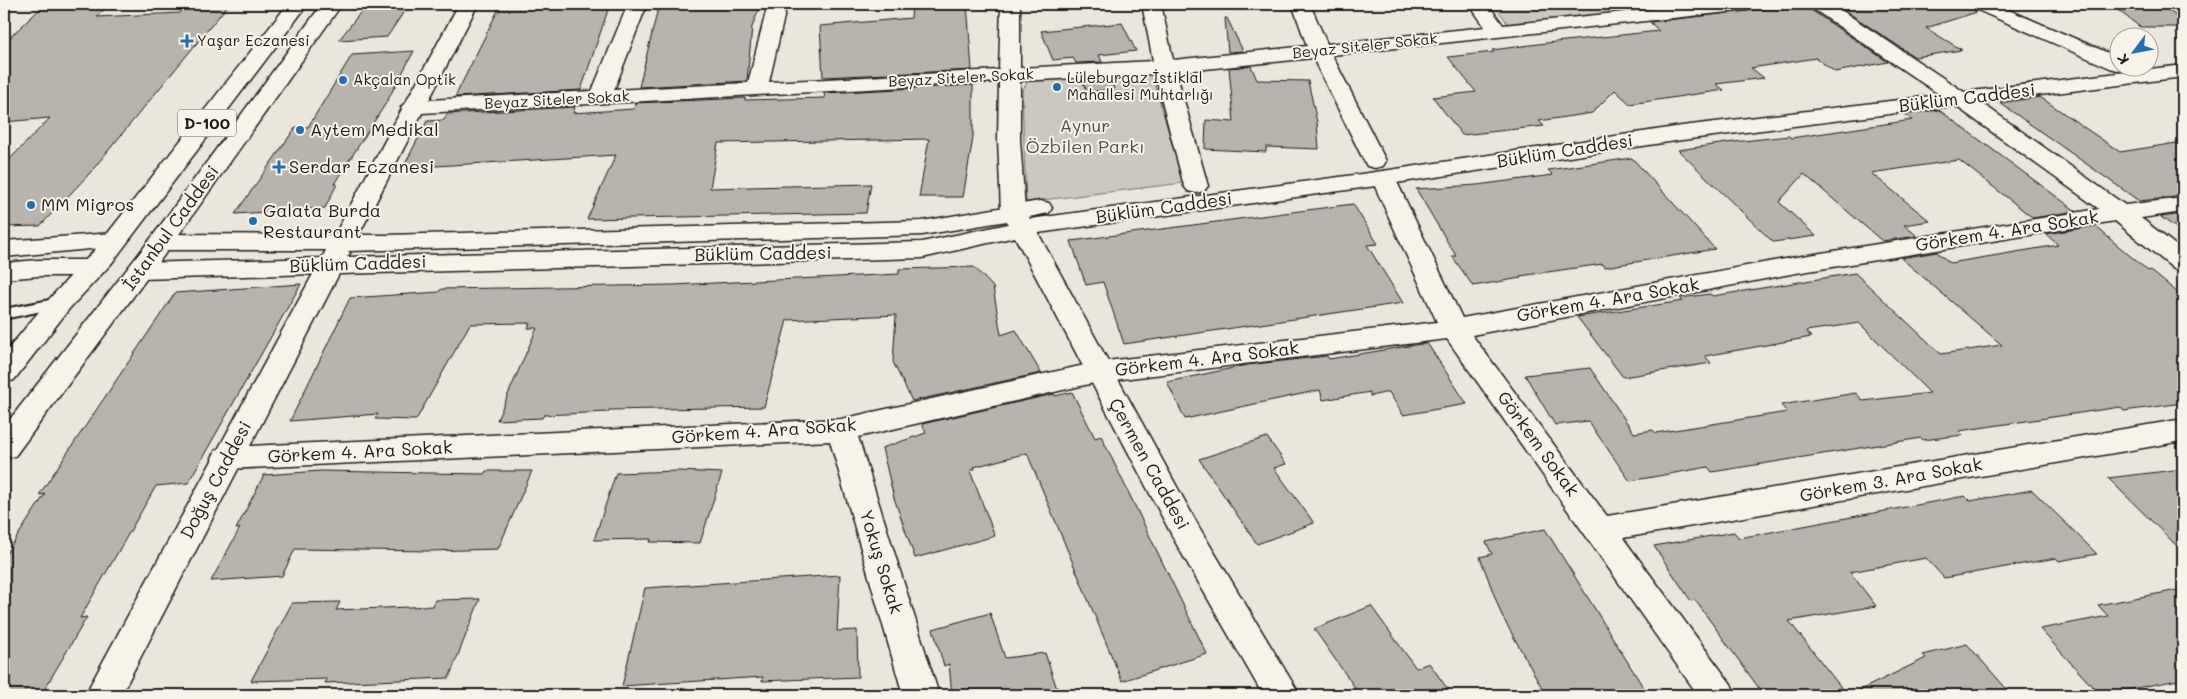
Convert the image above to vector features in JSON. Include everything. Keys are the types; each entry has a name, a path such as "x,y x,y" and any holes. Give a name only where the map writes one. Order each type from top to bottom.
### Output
{"main road":[{"name":"İstanbul Caddesi","path":"4,373 60,303 114,242 298,4"},
{"name":"İstanbul Caddesi","path":"4,448 140,271 332,4"},
{"name":"Doğuş Caddesi","path":"103,695 468,4"},
{"path":"600,98 637,4"},
{"path":"757,88 777,4"},
{"name":"Çermen Caddesi","path":"1010,4 1009,138 1018,220 1098,372 1188,536 1282,695"},
{"path":"1151,4 1164,67 1196,186"},
{"name":"Görkem Sokak","path":"1301,4 1319,50 1379,170 1454,329 1718,695"},
{"path":"1478,4 1498,32"},
{"name":"Beyaz Siteler Sokak","path":"412,107 1164,67 1498,32 1620,11 1747,4"},
{"path":"1819,4 1961,99 2120,213 2183,263"},
{"path":"1980,4 2110,60"},
{"path":"2160,58 2183,55"},
{"name":"Büklüm Caddesi","path":"4,249 114,242 161,242 337,254 922,250 1018,220 1196,186 1379,170 1666,119 2110,64"},
{"name":"Büklüm Caddesi","path":"1018,220 1379,170 2183,71"},
{"name":"Görkem 4. Ara Sokak","path":"227,458 841,430 1098,372 1454,329 1796,265 2120,213 2183,205"},
{"name":"Büklüm Caddesi","path":"4,271 38,268 92,268 140,271 337,254"},
{"name":"Yokuş Sokak","path":"841,430 921,695"},
{"name":"Görkem 3. Ara Sokak","path":"1599,530 2183,430"}],"lane":[{"path":"4,314 60,303"}],"green space":[{"path":"1494,4 1601,4 1611,14 1508,24"},
{"name":"Aynur Özbilen Parkı","path":"1152,74 1183,183 1026,202 1022,91 1028,81"}],"building":[{"path":"109,4 97,17 180,13 187,4 229,4 89,174 40,226 4,227 4,165 50,118 4,122 4,43 44,5"},
{"path":"367,4 409,4 387,37 339,40"},
{"path":"501,4 610,4 581,90 455,97"},
{"path":"659,4 761,4 752,27 747,81 639,87"},
{"path":"912,4 967,4 972,70 823,77 820,26 911,18"},
{"path":"1629,4 1683,4 1635,9"},
{"path":"1808,4 1811,10 1888,62 1835,72 1816,58 1751,68 1764,78 1716,84 1724,90 1630,104 1615,90 1592,113 1539,121 1544,126 1462,135 1433,97 1476,92 1448,57 1494,52 1492,50 1546,43 1659,31 1650,22"},
{"path":"1835,4 1968,4 1977,12 1926,28 1962,50 1915,57"},
{"path":"2110,4 2160,4 2183,21 2183,27 2140,27"},
{"path":"1225,18 1227,18 1243,51 1228,52"},
{"path":"1122,23 1136,51 1099,55 1102,62 1076,63 1073,58 1053,60 1041,31"},
{"path":"414,51 386,103 334,184 337,184 325,208 235,214 296,127 308,127 352,55"},
{"path":"1251,66 1257,80 1308,81 1317,122 1319,149 1266,147 1266,152 1205,149 1206,120 1234,122 1229,68"},
{"path":"1110,78 1114,89 1087,92 1082,80"},
{"path":"973,85 973,138 963,197 919,197 929,139 718,143 710,188 871,184 866,213 587,219 616,155 403,168 427,121 444,120 447,114 575,107 573,113 634,109 635,103 745,98 745,100 825,98 824,93"},
{"path":"2040,97 2120,152 2183,142 2183,196 2139,201 2000,103"},
{"path":"1939,110 2076,211 2033,218 1959,160 1871,173 1930,221 1904,225 1917,236 1882,241 1804,174 1779,202 1816,236 1773,242 1678,150 1789,136 1791,138 1912,120 1904,114"},
{"path":"1632,158 1715,249 1605,267 1603,264 1520,276 1521,278 1473,286 1452,256 1456,256 1416,189 1477,185 1553,175 1548,170"},
{"path":"1353,204 1378,244 1367,245 1403,303 1124,344 1103,282 1086,285 1071,241"},
{"path":"2183,214 2183,233 2161,217"},
{"path":"2095,226 2148,271 2150,270 2183,297 2183,403 2124,411 2120,407 1959,431 1963,435 1923,440 1921,438 1712,472 1708,467 1630,481 1588,421 1555,425 1525,375 1590,368 1634,433 1653,430 1656,433 1787,412 1781,405 1856,393 1863,401 1930,393 1859,323 1806,331 1811,337 1705,356 1711,363 1623,377 1577,317 1683,301 1680,298 1710,294 1713,296 1855,273 1941,354 2002,345 1901,258 1937,252 1950,263 2058,245 2046,234"},
{"path":"974,267 993,287 1001,335 1016,330 1041,373 912,401 893,362 896,315 787,320 764,407 609,410 608,412 544,415 542,418 497,420 537,328 528,328 530,323 470,324 416,420 375,419 378,414 290,421 350,298 439,292 441,289 673,285 899,274 899,269"},
{"path":"301,284 188,483 156,486 80,618 87,617 41,695 4,695 4,557 45,494 39,495 175,293"},
{"path":"1427,343 1467,404 1403,415 1389,392 1370,396 1370,392 1323,400 1320,390 1185,419 1167,382 1247,365 1327,356 1329,359"},
{"path":"1072,392 1095,438 1101,436 1207,654 1122,681 1027,453 974,467 975,469 970,471 995,536 915,558 894,498 882,448 926,433 922,424 1054,394 1055,396"},
{"path":"1267,437 1286,464 1274,468 1314,523 1257,544 1199,459"},
{"path":"2183,469 2183,552 2108,478"},
{"path":"321,471 484,474 486,471 532,471 498,549 430,551 295,549 282,576 211,581 240,528 236,529 264,475"},
{"path":"679,471 722,473 700,543 650,542 651,539 594,540 616,473"},
{"path":"2032,490 2097,554 2059,561 2056,558 1944,578 1926,558 1850,572 1876,606 1789,621 1847,695 1764,695 1695,600 1691,601 1654,546 1734,532 1739,538 1965,496 1970,501"},
{"path":"1545,529 1648,695 1546,695 1502,616 1480,557 1492,554 1486,542"},
{"path":"840,575 837,631 857,630 858,677 762,681 763,677 622,686 645,588"},
{"path":"2183,589 2183,679 2100,695 2040,629 2108,616 2098,605"},
{"path":"480,599 449,678 325,683 327,679 251,681 292,603 340,602 336,610 433,606 435,600"},
{"path":"1371,606 1416,668 1429,663 1452,695 1360,695 1314,629"},
{"path":"990,613 1005,658 1045,653 1059,695 952,695 949,664 944,666 933,629"},
{"path":"1967,644 2012,695 1850,695 1926,658 1923,655"}],"place":[{"name":"Yaşar Eczanesi","path":"187,41"},
{"name":"Akçalan Optik","path":"343,80"},
{"name":"Lüleburgaz İstiklal Mahallesi Muhtarlığı","path":"1057,87"},
{"name":"Aytem Medikal","path":"300,130"},
{"name":"Serdar Eczanesi","path":"279,167"},
{"name":"MM Migros","path":"31,205"},
{"name":"Galata Burda Restaurant","path":"253,221"}]}
